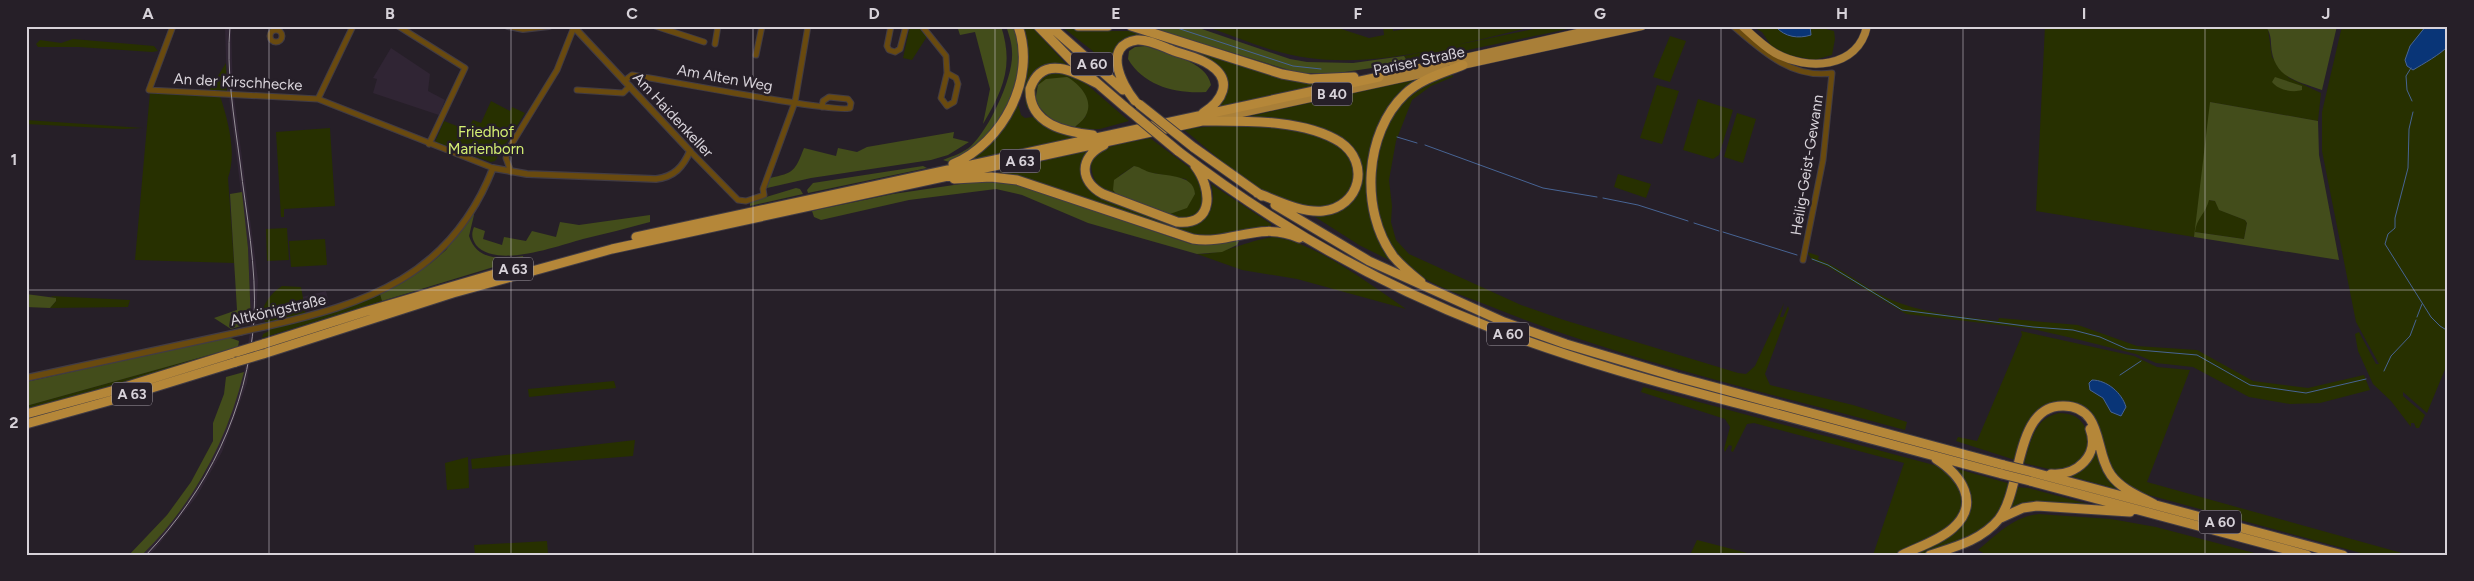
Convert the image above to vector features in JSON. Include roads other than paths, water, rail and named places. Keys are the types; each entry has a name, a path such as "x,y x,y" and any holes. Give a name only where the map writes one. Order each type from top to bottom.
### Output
{"highway":[{"path":"927,177 976,152 991,138 1002,122 1022,78 1024,50 1018,26"},
{"name":"A 60","path":"1038,26 1098,84 1178,151 1268,214 1343,259 1443,308 1540,346 1611,369 1748,401 2031,476 2154,504 2343,555"},
{"name":"A 60","path":"1050,26 1137,102 1193,147 1257,193 1340,244 1445,297 1490,317 1566,344 1748,401 1927,454 2003,469"},
{"path":"1078,26 1108,26"},
{"path":"1131,26 1295,76 1325,79 1379,76"},
{"path":"1547,40 1588,26"},
{"name":"Pariser Straße","path":"1379,76 1609,26"},
{"name":"Pariser Straße","path":"1200,119 1642,26"},
{"path":"1742,26 1769,49 1783,57 1798,62 1821,64 1840,60 1853,52 1860,44 1867,26"},
{"path":"1137,102 1123,85 1116,60 1122,47 1131,42 1141,40 1201,61 1217,71 1223,82 1220,98 1200,119"},
{"path":"1445,297 1402,266 1388,248 1376,220 1371,193 1371,176 1377,144 1383,127 1396,104 1416,85 1463,65"},
{"path":"1098,84 1069,69 1051,69 1038,75 1031,85 1030,95 1037,112 1053,127 1068,132 1101,136"},
{"name":"A 63","path":"26,424 116,399 236,362 263,349 364,312 565,255 678,227 1114,140 1379,76"},
{"path":"1200,119 1273,123 1317,132 1341,143 1349,150 1357,163 1359,183 1354,194 1346,202 1335,208 1323,211 1305,210 1257,193"},
{"name":"A 63","path":"927,177 1101,136 1200,119"},
{"path":"1114,140 1095,150 1089,158 1086,174 1088,182 1103,194 1177,222 1188,223 1197,219 1208,203 1202,177 1188,158"},
{"path":"927,177 991,177 1017,180 1187,238 1215,240 1254,231 1280,232 1343,259"},
{"name":"A 63","path":"26,414 115,390 237,352 263,349"},
{"path":"1998,520 2009,502 2026,434 2036,416 2051,407 2062,405 2074,407 2088,417 2095,426 2103,459 2114,479 2122,487 2154,504"},
{"path":"2020,461 2032,430 2044,416 2054,411 2064,410 2075,413 2084,419 2090,428 2093,444 2090,455 2083,464 2073,471 2061,474 2031,476"},
{"path":"1902,555 1948,532 1960,519 1965,508 1964,490 1960,478 1951,469 1927,454"},
{"name":"A 60","path":"2031,476 2150,514 2307,555"},
{"path":"1930,555 1971,540 1998,520 2017,510 2037,506 2150,514"}],"street":[{"name":"An der Kirschhecke","path":"173,26 149,90 318,99 496,169"},
{"path":"281,33 286,26"},
{"path":"318,99 353,26"},
{"path":"398,26 464,68 429,144"},
{"path":"510,26 528,29 549,26"},
{"path":"656,26 704,42"},
{"path":"715,44 718,26"},
{"path":"756,55 762,26"},
{"path":"795,102 808,26"},
{"path":"891,26 888,46 889,50 895,52 900,49 906,26"},
{"path":"922,26 946,56 947,74 941,98 947,106 954,102 958,84 956,78 947,74"},
{"name":"Heilig-Geist-Gewann","path":"1733,26 1770,57 1789,67 1812,74 1832,74 1823,160 1803,260"},
{"path":"510,172 506,158 508,150 557,70 574,27"},
{"name":"Am Haidenkeller","path":"574,27 738,200 746,201 764,195 763,189 795,102"},
{"name":"Am Alten Weg","path":"624,81 632,75 765,99 795,102 822,108 845,111 850,108 851,103 848,99 828,97 823,101 822,108"},
{"path":"577,90 623,93 630,86"},
{"path":"496,169 510,172 660,179 680,169 690,151"},
{"name":"Altkönigstraße","path":"26,378 263,327 344,306 377,293 416,272 438,254 452,238 496,169"}],"water":[{"path":"1810,26 1811,35 1801,37 1788,35 1776,27"},
{"path":"2426,26 2448,26 2448,46 2413,70 2407,66 2405,60 2410,46"},
{"path":"2092,380 2103,382 2117,392 2126,407 2121,416 2111,412 2103,398 2090,390 2089,383"}],"waterway":[{"path":"1171,26 1293,66 1321,69"},
{"path":"2411,68 2406,76 2407,90 2412,101"},
{"path":"2413,112 2409,129 2408,168 2395,218 2395,228 2388,234 2385,244 2431,317 2448,331"},
{"path":"1397,137 1417,143"},
{"path":"1425,145 1543,188 1597,197"},
{"path":"1603,198 1638,205 1688,221"},
{"path":"1694,223 1719,231"},
{"path":"1723,232 1797,255"},
{"path":"1812,259 1828,265 1902,310 2033,327 2073,330 2100,337 2127,349 2197,355 2250,385 2306,393 2366,379"},
{"path":"2417,317 2422,304"},
{"path":"2384,371 2391,356 2410,336 2416,320"},
{"path":"2120,375 2141,361"}],"railway":[{"path":"146,555 188,504 206,476 221,447 243,386 250,353 254,320 254,280 231,94 230,26"}],"park label":[{"name":"Friedhof Marienborn","path":"486,140"}]}
